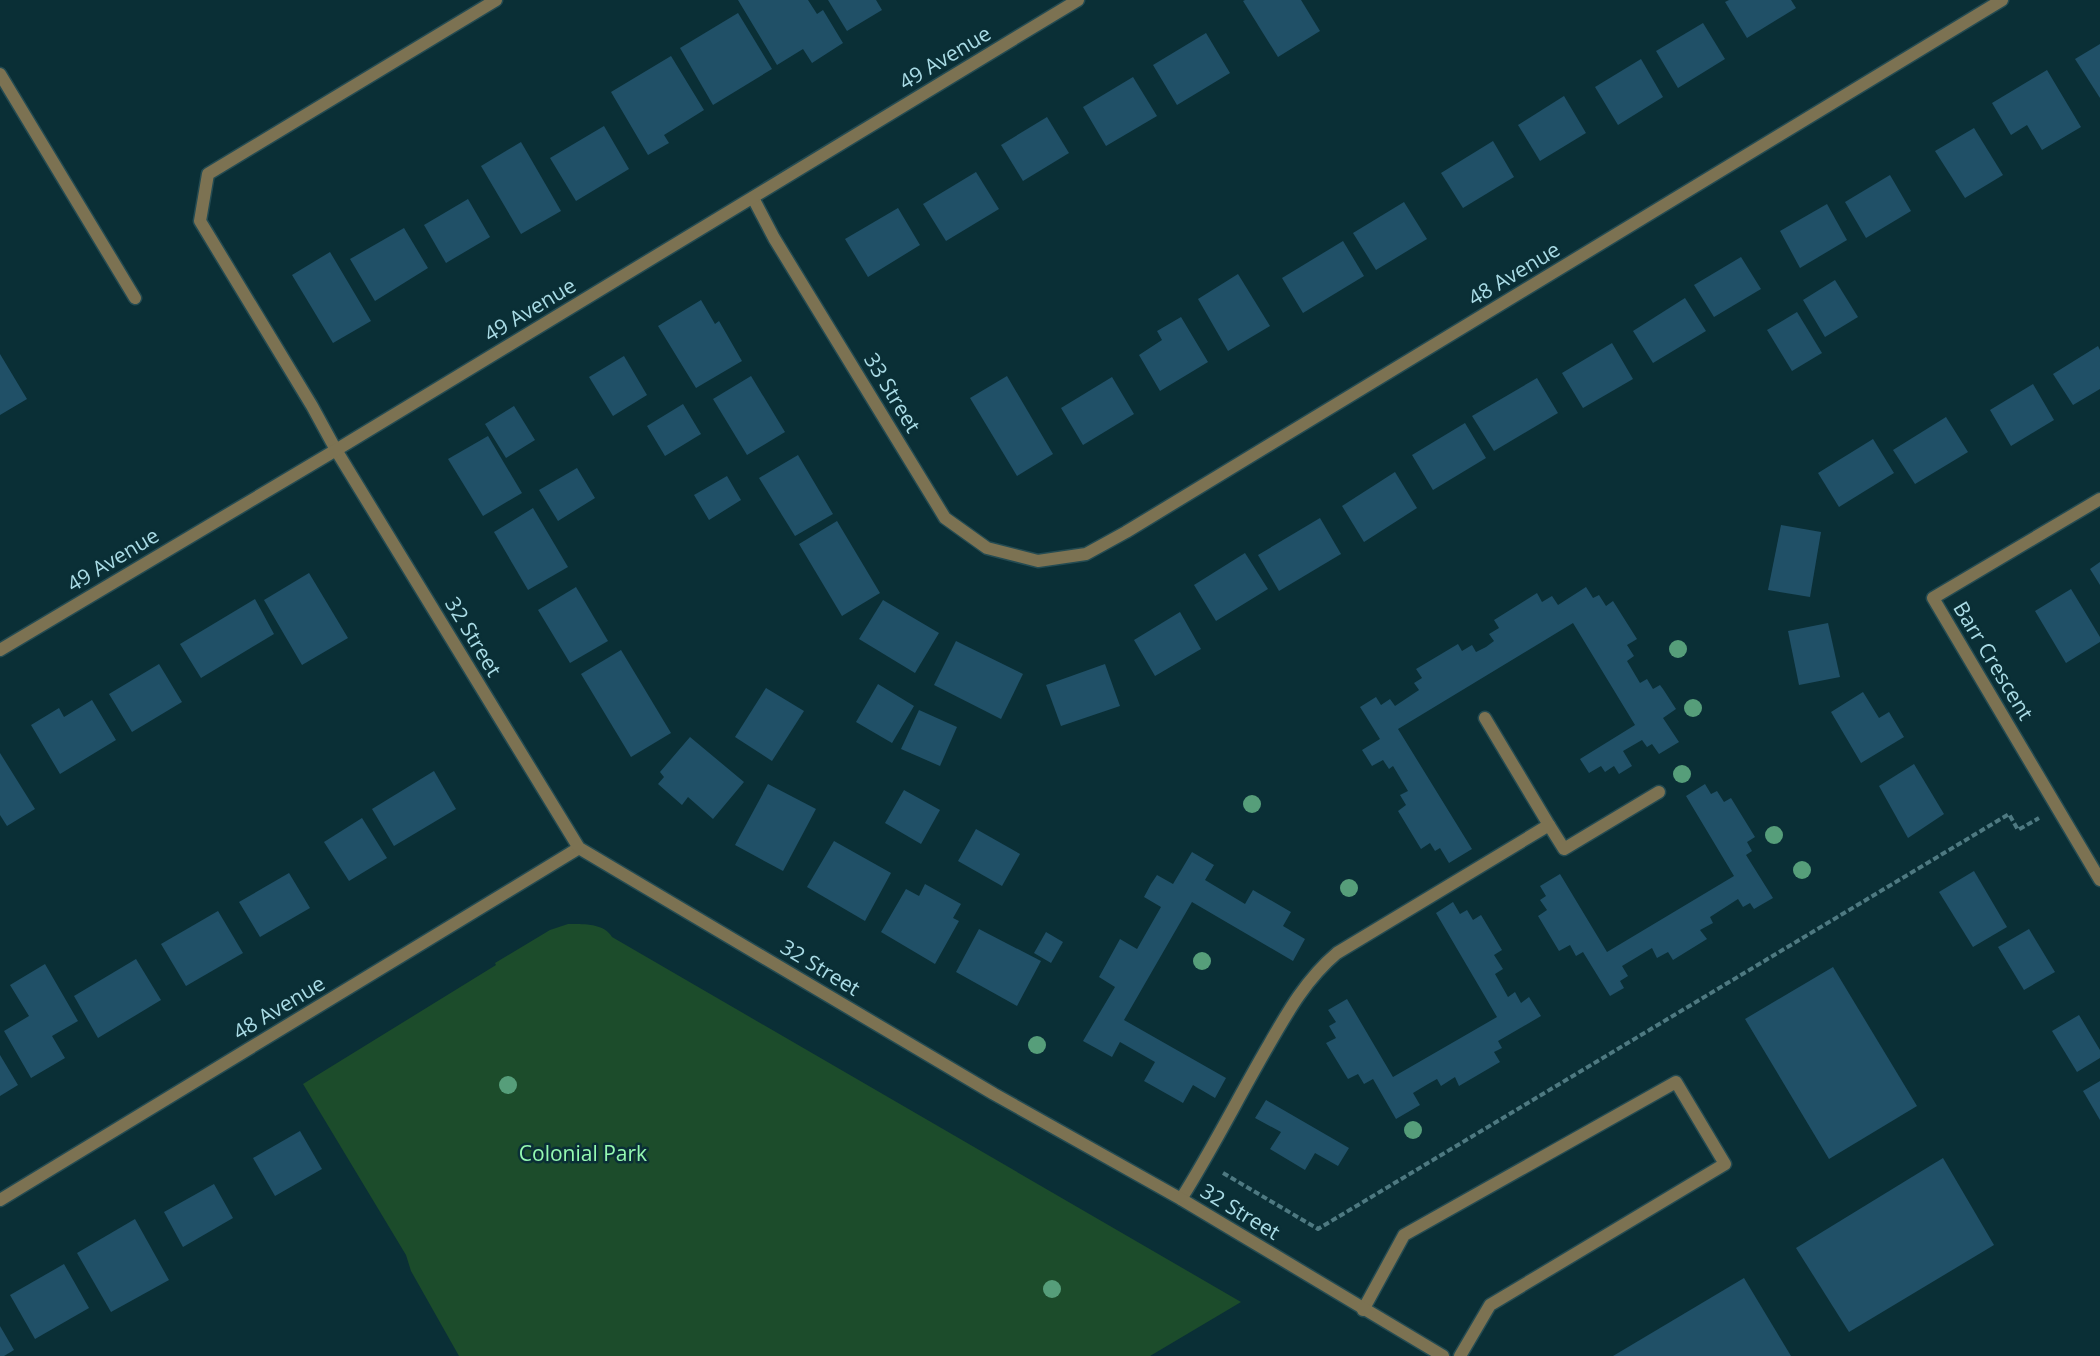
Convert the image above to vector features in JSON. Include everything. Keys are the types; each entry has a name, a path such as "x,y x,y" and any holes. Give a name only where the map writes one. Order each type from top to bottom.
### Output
{"street":[{"name":"32 Street","path":"496,0 208,174 200,221 312,406 336,450 579,848 994,1094 1181,1199 1443,1356"},
{"name":"49 Avenue","path":"0,650 336,450 1078,0"},
{"name":"48 Avenue","path":"1038,561 1086,554 1126,532 2002,0"},
{"path":"0,74 135,298"},
{"name":"33 Street","path":"753,198 774,238 945,518 987,548 1038,561"},
{"name":"Barr Crescent","path":"2100,499 1933,598 2100,880"},
{"path":"1485,718 1564,849 1659,792"},
{"path":"1181,1199 1294,1001 1323,965 1337,953 1549,825"},
{"name":"48 Avenue","path":"0,1200 579,848"},
{"path":"1363,1310 1404,1235 1676,1082 1725,1164 1490,1305 1460,1356"}],"path":[{"path":"1204,1162 1318,1229 2009,814 2019,830"}],"green space":[{"name":"Colonial Park","path":"568,924 593,925 604,929 612,937 1241,1302 1150,1356 459,1356 411,1271 406,1255 303,1084 496,965 495,963 550,930"}],"building":[{"path":"738,0 808,0 817,14 823,10 843,43 812,63 803,49 777,65"},
{"path":"828,0 876,0 882,10 847,31"},
{"path":"1301,0 1320,31 1278,57 1243,1"},
{"path":"1729,0 1791,0 1796,8 1747,38 1725,2"},
{"path":"738,13 772,69 713,105 680,48"},
{"path":"1703,23 1725,59 1678,88 1656,51"},
{"path":"1206,33 1230,73 1177,105 1153,65"},
{"path":"2100,44 2100,98 2075,59"},
{"path":"671,56 704,110 664,135 669,143 648,155 611,92"},
{"path":"1641,59 1663,97 1618,125 1595,87"},
{"path":"2047,70 2081,127 2042,150 2027,125 2011,135 1992,103"},
{"path":"1133,77 1157,116 1106,146 1083,107"},
{"path":"1564,96 1586,133 1540,161 1518,125"},
{"path":"1047,117 1069,153 1023,181 1001,145"},
{"path":"604,126 629,169 576,201 550,158"},
{"path":"1974,128 2003,175 1965,198 1935,151"},
{"path":"1493,141 1514,177 1463,208 1441,173"},
{"path":"521,142 561,211 521,234 481,166"},
{"path":"976,172 999,209 946,241 923,204"},
{"path":"1890,175 1911,211 1866,238 1845,202"},
{"path":"468,199 490,237 446,263 424,225"},
{"path":"1404,202 1427,239 1376,270 1353,233"},
{"path":"1827,204 1847,240 1800,268 1780,231"},
{"path":"898,208 920,245 868,277 845,239"},
{"path":"404,228 428,268 375,301 350,259"},
{"path":"1343,241 1364,276 1303,313 1282,278"},
{"path":"330,252 371,321 333,343 292,275"},
{"path":"1741,257 1761,289 1714,317 1694,285"},
{"path":"1238,274 1270,326 1228,351 1198,299"},
{"path":"1835,280 1858,317 1825,337 1803,300"},
{"path":"1685,298 1706,331 1653,363 1633,331"},
{"path":"701,300 715,324 719,321 742,361 696,388 658,326"},
{"path":"1797,312 1822,353 1792,371 1767,330"},
{"path":"1181,317 1208,362 1160,391 1139,355 1162,340 1157,331"},
{"path":"1612,343 1633,379 1583,408 1562,373"},
{"path":"2098,346 2100,350 2100,389 2073,405 2053,374"},
{"path":"0,354 27,399 0,415"},
{"path":"624,356 647,395 613,416 589,377"},
{"path":"751,376 785,432 747,455 713,399"},
{"path":"1007,376 1053,454 1017,476 970,398"},
{"path":"1112,377 1134,414 1083,445 1061,408"},
{"path":"1537,378 1558,413 1494,451 1472,416"},
{"path":"2033,384 2054,420 2011,446 1990,410"},
{"path":"683,404 701,434 665,456 647,426"},
{"path":"514,406 535,440 506,458 485,424"},
{"path":"1946,417 1968,452 1915,484 1893,450"},
{"path":"1465,423 1486,458 1433,490 1412,455"},
{"path":"488,436 522,493 483,516 448,459"},
{"path":"1873,439 1894,473 1839,507 1818,473"},
{"path":"798,455 833,514 795,536 759,478"},
{"path":"577,468 595,498 558,521 539,490"},
{"path":"1395,472 1417,508 1364,542 1342,506"},
{"path":"727,476 741,500 709,520 694,495"},
{"path":"533,508 568,567 528,590 494,532"},
{"path":"1320,518 1341,554 1279,591 1258,555"},
{"path":"837,521 880,593 842,616 799,544"},
{"path":"1781,525 1821,532 1810,597 1768,590"},
{"path":"1245,553 1268,589 1216,621 1194,585"},
{"path":"2100,562 2100,585 2090,569"},
{"path":"309,573 348,638 302,665 264,600"},
{"path":"576,587 608,641 570,663 538,610"},
{"path":"1586,587 1593,598 1599,595 1606,606 1613,601 1637,639 1627,645 1634,656 1627,661 1640,683 1647,679 1653,689 1660,685 1676,709 1663,718 1679,742 1659,754 1652,744 1647,747 1642,740 1623,751 1632,766 1619,774 1614,766 1605,772 1601,766 1589,773 1580,759 1635,725 1573,623 1398,729 1472,849 1449,863 1440,848 1435,851 1430,843 1421,849 1398,811 1406,805 1400,795 1408,791 1393,766 1389,769 1383,760 1372,766 1362,750 1380,739 1360,707 1376,697 1381,705 1390,699 1395,706 1419,690 1414,683 1422,678 1416,669 1458,644 1462,651 1472,645 1476,652 1486,647 1494,641 1489,634 1499,628 1494,620 1537,593 1542,602 1552,596 1558,605"},
{"path":"2071,589 2100,637 2100,642 2066,663 2035,611"},
{"path":"255,599 274,634 201,678 180,644"},
{"path":"883,600 939,633 915,673 859,639"},
{"path":"1180,612 1201,649 1155,676 1134,640"},
{"path":"1828,623 1840,677 1799,685 1788,631"},
{"path":"956,641 1023,674 1001,719 934,685"},
{"path":"621,650 671,733 631,757 581,674"},
{"path":"159,664 182,702 132,732 109,694"},
{"path":"1105,664 1120,706 1061,726 1046,685"},
{"path":"878,684 914,706 892,743 856,722"},
{"path":"766,688 804,711 772,761 735,737"},
{"path":"1863,692 1879,718 1889,712 1904,737 1861,763 1831,712"},
{"path":"92,700 116,740 60,774 31,725 59,708 64,717"},
{"path":"919,710 957,727 940,766 901,749"},
{"path":"690,737 744,782 713,819 688,797 682,805 658,784 664,777 660,772"},
{"path":"0,753 35,809 7,826 0,815"},
{"path":"1914,764 1944,814 1908,838 1879,786"},
{"path":"434,771 456,809 394,846 372,809"},
{"path":"768,784 816,809 783,871 735,845"},
{"path":"1705,784 1711,794 1717,791 1724,802 1731,798 1755,837 1747,842 1752,851 1746,855 1773,898 1754,909 1750,903 1743,907 1738,899 1710,917 1713,923 1700,930 1707,939 1673,960 1668,952 1657,958 1652,948 1622,966 1628,976 1620,981 1624,988 1610,996 1583,952 1576,956 1570,945 1559,951 1538,916 1547,910 1540,900 1546,896 1540,886 1560,874 1607,952 1734,876 1686,796"},
{"path":"904,790 940,810 921,844 885,823"},
{"path":"362,818 387,858 349,881 324,842"},
{"path":"976,829 1020,854 1002,886 958,861"},
{"path":"834,841 891,873 865,921 807,887"},
{"path":"1192,852 1214,865 1205,880 1245,904 1253,890 1291,912 1283,926 1305,939 1293,961 1192,902 1124,1020 1226,1078 1215,1098 1193,1085 1183,1103 1144,1081 1155,1062 1120,1042 1112,1057 1083,1041 1115,987 1099,977 1120,939 1137,949 1161,907 1144,897 1151,884 1157,875 1173,884"},
{"path":"1974,871 2007,927 1973,947 1939,892"},
{"path":"289,873 310,908 260,937 239,902"},
{"path":"925,884 961,904 953,918 959,921 935,964 881,932 906,889 919,896"},
{"path":"1453,902 1460,914 1467,910 1473,920 1481,915 1502,950 1494,955 1503,969 1495,974 1508,997 1515,992 1521,1003 1529,997 1541,1016 1498,1041 1502,1048 1494,1052 1500,1062 1459,1086 1455,1077 1441,1086 1437,1079 1413,1093 1420,1105 1396,1119 1373,1079 1364,1084 1358,1074 1348,1079 1326,1043 1336,1038 1329,1026 1336,1022 1328,1010 1347,999 1393,1077 1497,1017 1436,913"},
{"path":"218,911 243,953 186,986 161,944"},
{"path":"979,929 1041,961 1017,1006 956,972"},
{"path":"2029,929 2055,972 2024,990 1998,947"},
{"path":"1046,932 1063,942 1051,963 1034,953"},
{"path":"136,959 161,1000 98,1038 74,996"},
{"path":"45,964 78,1021 52,1036 65,1058 31,1078 4,1031 29,1016 10,985"},
{"path":"1833,967 1917,1106 1829,1159 1745,1019"},
{"path":"2079,1015 2100,1050 2100,1058 2077,1072 2052,1031"},
{"path":"0,1055 18,1085 0,1096"},
{"path":"2100,1081 2100,1120 2083,1091"},
{"path":"1266,1100 1349,1148 1338,1166 1315,1153 1305,1170 1270,1149 1281,1132 1255,1118"},
{"path":"300,1131 322,1169 275,1196 253,1158"},
{"path":"1943,1158 1994,1245 1849,1332 1796,1248"},
{"path":"214,1184 233,1218 183,1247 164,1212"},
{"path":"135,1219 169,1280 111,1312 77,1253"},
{"path":"64,1264 89,1308 35,1339 10,1295"},
{"path":"1744,1278 1791,1356 1613,1356"},
{"path":"0,1326 14,1350 4,1356 0,1356"}]}
